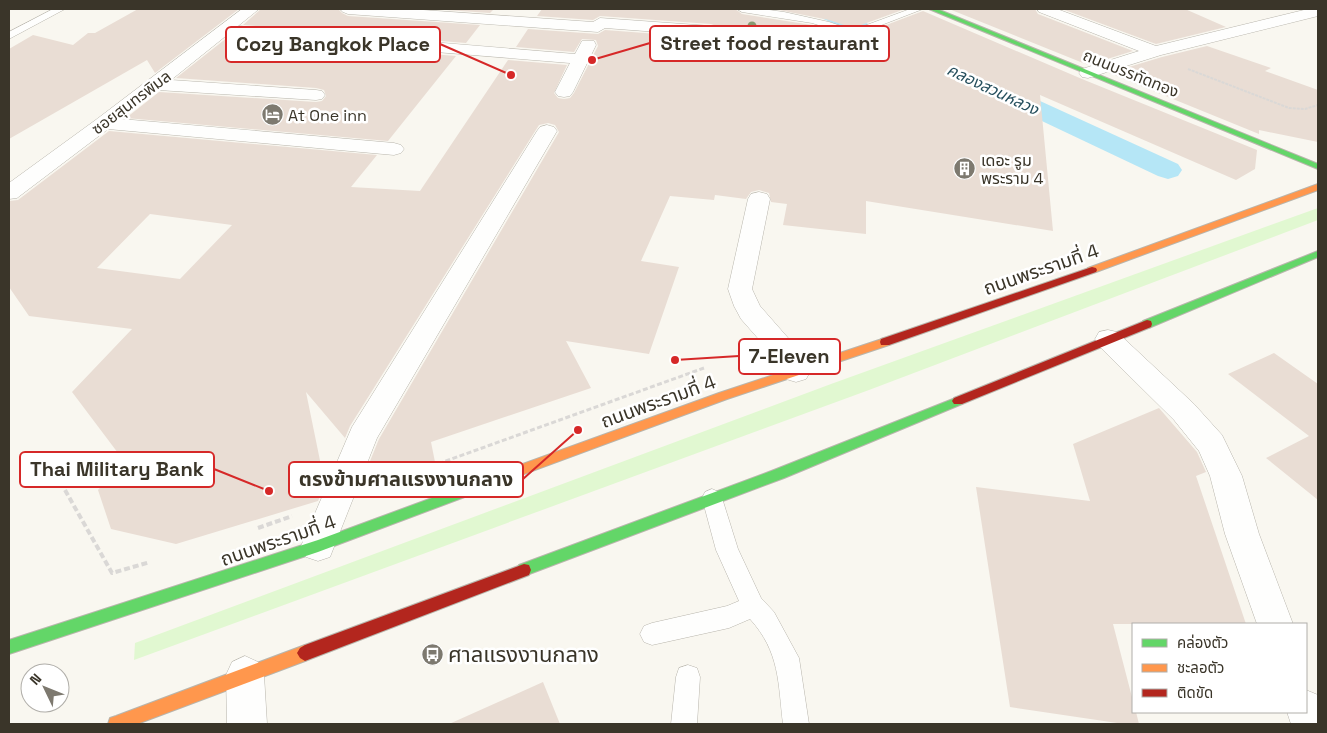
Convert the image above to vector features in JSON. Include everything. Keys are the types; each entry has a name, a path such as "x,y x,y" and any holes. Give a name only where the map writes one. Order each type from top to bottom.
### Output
{"main road":[{"name":"ถนนบรรทัดทอง","path":"932,9 1318,166"},
{"name":"ถนนพระรามที่ 4","path":"9,647 318,546 723,396 1140,253 1318,187"},
{"path":"116,724 779,474 1318,254"}],"street":[{"name":"ซอยสุนทรพิมล","path":"9,193 156,84 251,9"},
{"path":"348,9 461,28 580,59"},
{"path":"1044,9 1155,51"},
{"path":"1088,73 1155,51 1318,11"},
{"path":"223,30 461,28 602,20 711,30"},
{"path":"564,92 602,20"},
{"path":"430,65 461,28"},
{"path":"156,84 316,95"},
{"path":"104,123 394,149"},
{"path":"318,546 363,435 547,131"},
{"path":"759,199 740,289 744,304 755,319 778,343 796,372"},
{"path":"1108,339 1184,412 1211,444 1226,476 1242,534 1275,623"},
{"path":"245,675 247,724"}],"lane":[{"path":"9,36 60,9"},
{"path":"742,9 796,17 835,26 853,33 918,9"},
{"path":"712,498 727,550 753,606 766,620 787,658 796,724"},
{"path":"652,634 729,617 753,606"},
{"path":"684,724 688,677"}],"path":[{"path":"1155,51 1168,61 1289,108 1305,110 1318,105"},
{"path":"250,530 704,368"},
{"path":"64,490 112,573 159,560"}],"green space":[{"path":"1318,208 1318,220 869,390 134,660 135,643 831,384"}],"building":[{"path":"138,9 239,9 155,73 147,60 9,139 9,49 33,35 73,45 88,33 95,33"},
{"path":"261,9 338,9 348,16 480,25 466,43 243,25"},
{"path":"432,9 494,9 490,13"},
{"path":"542,9 735,9 742,14 812,25 852,38 923,11 1082,79 1257,150 1255,169 1236,180 1040,95 1053,231 866,201 866,234 783,225 787,204 771,202 769,193 759,190 751,192 746,199 715,195 714,200 670,196 641,261 679,267 649,354 566,341 591,388 431,442 435,462 381,481 368,466 379,439 559,132 555,125 548,123 539,125 350,426 345,438 306,392 325,485 318,501 176,544 111,529 98,490 124,461 72,392 132,329 29,316 9,287 9,201 18,200 109,131 377,155 351,187 420,191 508,60 567,65 554,93 558,98 564,99 570,98 574,93 598,46 596,40 582,39 574,52 516,47 528,29 598,34 605,30 711,38 718,36 721,32 719,27 711,24 600,16 593,20 537,16","holes":["150,214 232,225 180,279 97,268"]},
{"path":"774,9 905,9 853,28 829,20"},
{"path":"949,9 1035,9 1038,14 1133,51 1088,65"},
{"path":"1062,9 1185,9 1226,27 1156,44"},
{"path":"228,37 456,56 388,141 126,118 159,92 316,102 322,101 326,96 324,90 316,88 176,78"},
{"path":"1207,46 1271,68 1265,71 1318,90 1318,142 1259,130 1259,134 1109,73"},
{"path":"1274,353 1318,384 1318,500 1266,458 1309,436 1228,374"},
{"path":"1159,408 1197,452 1206,472 1196,476 1246,623 1113,624 1132,697 1132,713 1136,713 1139,724 1124,724 1010,707 976,487 1090,501 1073,444"},
{"path":"543,682 560,724 449,724"}],"waterway":[{"name":"คลองสวนหลวง","path":"818,9 914,53"},
{"name":"คลองสวนหลวง","path":"996,90 1168,170"}],"traffic: fast":[{"path":"932,9 1318,167"},
{"path":"1147,324 1318,254"},
{"path":"524,570 779,474 958,401"},
{"path":"9,647 318,546 489,482"}],"traffic: slow":[{"path":"1092,270 1318,187"},
{"path":"489,482 723,396 885,342"},
{"path":"116,724 305,653"}],"traffic: jam":[{"path":"885,342 1092,270"},
{"path":"958,401 1147,324"},
{"path":"305,653 524,570"}],"place":[{"name":"Street food restaurant","path":"592,60"},
{"name":"Cozy Bangkok Place","path":"511,75"},
{"name":"At One inn","path":"272,115"},
{"name":"เดอะ รูม พระราม 4","path":"965,169"},
{"name":"7-Eleven","path":"675,360"},
{"name":"ตรงข้ามศาลแรงงานกลาง","path":"578,430"},
{"name":"Thai Military Bank","path":"269,491"},
{"name":"ศาลแรงงานกลาง","path":"432,654"}]}
